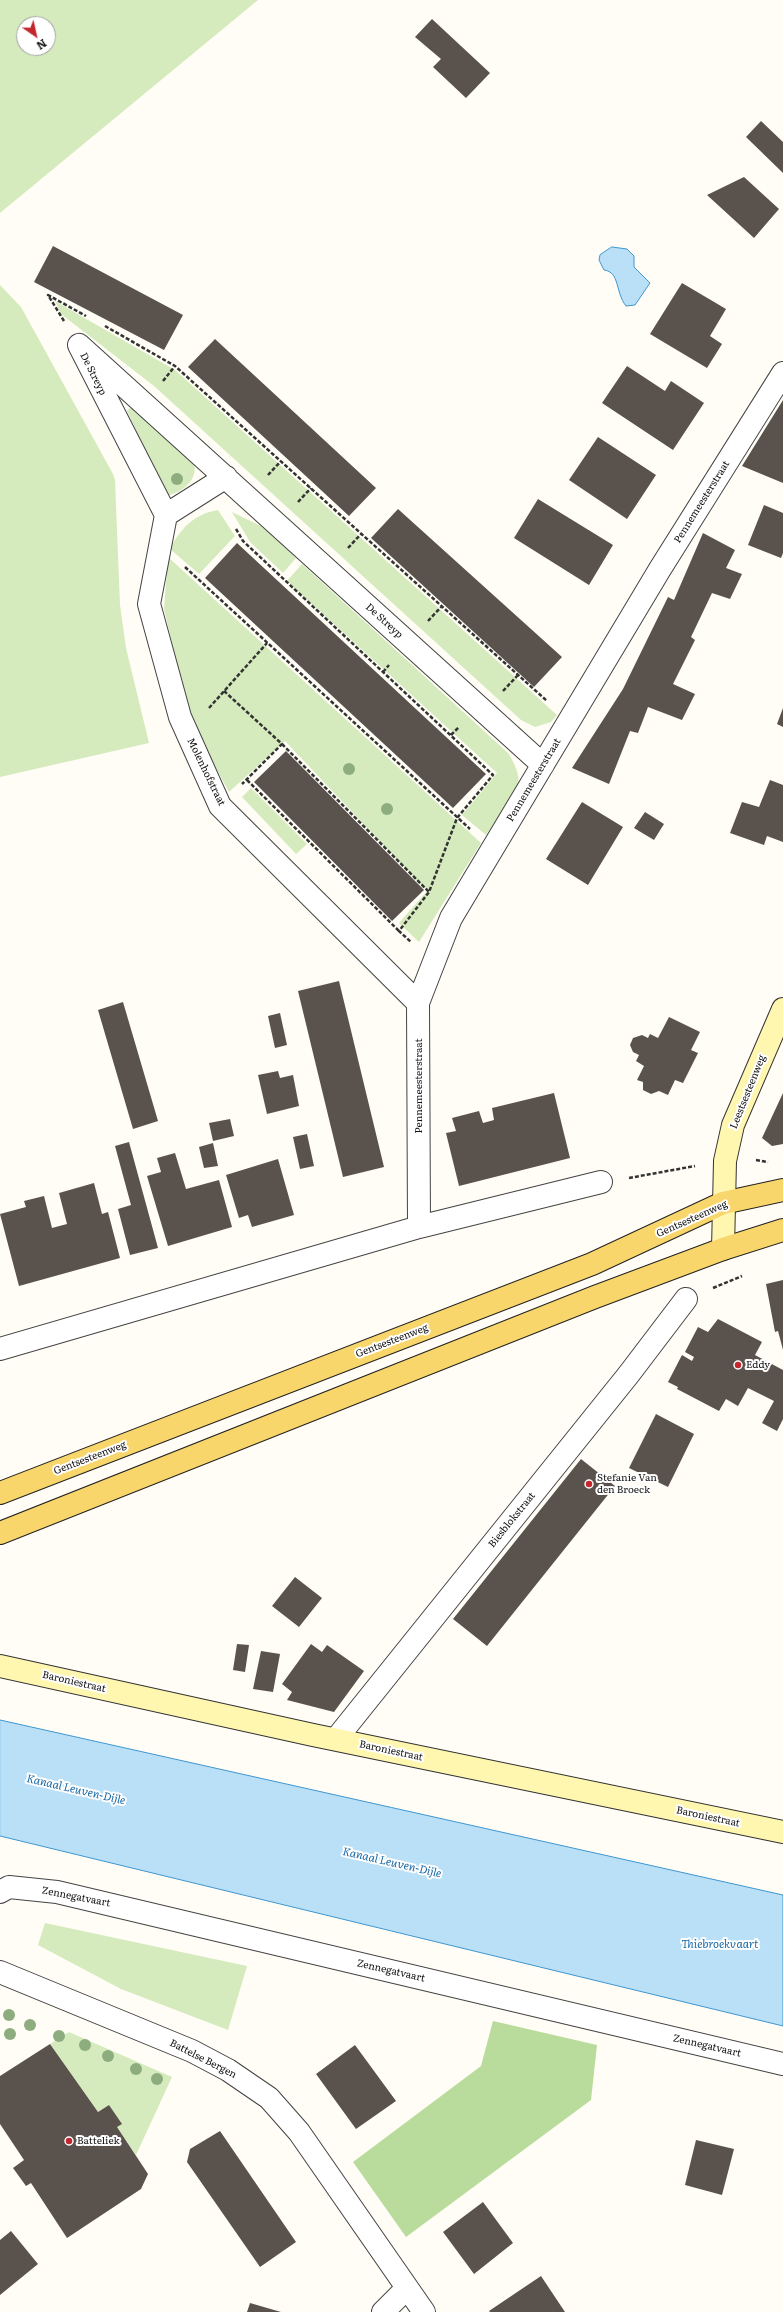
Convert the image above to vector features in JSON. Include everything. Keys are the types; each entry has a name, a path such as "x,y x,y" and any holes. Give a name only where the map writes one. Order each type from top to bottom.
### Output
{"main road":[{"name":"Leestsesteenweg","path":"723,1249 725,1161 733,1125 783,1009"},
{"name":"Gentsesteenweg","path":"0,1493 592,1264 723,1203 783,1190"},
{"path":"0,1533 595,1297 723,1249 783,1230"},
{"name":"Baroniestraat","path":"0,1666 336,1739 783,1832"}],"street":[{"name":"De Streyp","path":"78,345 226,477 543,765"},
{"name":"De Streyp","path":"78,345 166,515"},
{"name":"Pennemeesterstraat","path":"420,1227 418,1003 451,918 660,568 783,373"},
{"path":"166,515 226,477"},
{"name":"Molenhofstraat","path":"166,515 148,604 180,716 220,806 418,1003"},
{"path":"0,1349 420,1227 601,1182"},
{"name":"Biesblokstraat","path":"336,1739 629,1374 686,1299"},
{"name":"Zennegatvaart","path":"0,1892 10,1886 57,1892 783,2064"},
{"name":"Battelse Bergen","path":"0,1972 192,2051 228,2070 269,2098 299,2132 424,2312"},
{"path":"384,2312 407,2288"}],"path":[{"path":"78,345 48,294 88,317"},
{"path":"102,325 175,366 569,721"},
{"path":"234,524 243,542 493,775 457,818 429,892 399,931"},
{"path":"160,543 457,818 493,849"},
{"path":"188,733 267,643"},
{"path":"224,691 282,744 429,892"},
{"path":"220,806 282,744"},
{"path":"247,780 434,964"},
{"path":"601,1182 725,1161 752,1159 775,1163"},
{"path":"686,1299 748,1273"}],"green space":[{"path":"0,0 258,0 0,213"},
{"path":"0,285 21,307 115,480 120,605 126,648 149,743 0,777"},
{"path":"55,301 175,370 557,715 551,722 535,727 521,720 154,386 61,314"},
{"path":"133,404 194,460 195,467 192,479 185,487 174,494 167,496 127,411"},
{"path":"218,510 235,536 199,574 170,549 183,529 195,519 209,512"},
{"path":"232,512 267,529 296,558 283,573 250,542"},
{"path":"168,557 481,843 419,942 399,923 427,891 285,741 229,792 190,720 164,609"},
{"path":"302,564 508,753 516,769 518,787 486,835 462,815 497,773 287,581"},
{"path":"251,788 307,844 296,854 242,797"},
{"path":"45,1923 247,1966 228,2030 121,1989 38,1945"},
{"path":"493,2021 597,2045 591,2100 406,2237 353,2162 481,2066"},
{"path":"69,2032 172,2077 136,2155 117,2127 121,2124 109,2105 98,2112 50,2044"}],"water":[{"path":"612,247 627,249 634,256 634,267 650,283 635,305 626,306 620,295 613,274 604,270 599,260 600,255"},
{"name":"Thiebroekvaart","path":"0,1720 783,1895 783,2026 0,1836"}],"building":[{"path":"432,19 490,73 466,98 433,67 441,59 415,37"},
{"path":"761,121 783,142 783,173 746,137"},
{"path":"744,177 779,209 754,238 707,195"},
{"path":"53,246 183,315 164,350 34,282"},
{"path":"682,283 726,309 710,336 722,344 707,368 650,334"},
{"path":"215,339 376,488 349,516 188,367"},
{"path":"627,366 665,391 671,381 704,403 673,450 602,403"},
{"path":"783,400 783,483 742,466"},
{"path":"598,437 656,475 627,519 569,480"},
{"path":"538,499 613,545 589,585 514,538"},
{"path":"764,505 783,513 783,553 781,558 748,545"},
{"path":"398,509 562,657 534,687 371,538"},
{"path":"703,533 735,550 726,568 742,574 730,599 712,593 691,637 695,640 673,684 695,694 682,720 648,707 638,733 630,731 609,784 572,768 623,689 668,597 674,600"},
{"path":"237,543 486,774 453,808 205,578"},
{"path":"783,708 783,727 777,724"},
{"path":"286,751 424,890 392,921 254,782"},
{"path":"770,780 783,785 783,842 767,836 764,845 730,833 742,802 759,807"},
{"path":"582,802 623,827 588,885 546,859"},
{"path":"645,812 664,824 654,840 634,828"},
{"path":"339,981 384,1167 343,1177 298,991"},
{"path":"123,1002 158,1121 133,1129 98,1010"},
{"path":"280,1013 287,1045 275,1048 268,1016"},
{"path":"669,1017 700,1032 691,1050 698,1053 683,1083 675,1080 668,1095 659,1091 651,1094 643,1090 643,1082 637,1080 644,1066 636,1061 639,1055 633,1052 630,1045 633,1038 642,1035 648,1038 650,1034 658,1038"},
{"path":"278,1071 280,1078 293,1075 299,1106 267,1114 258,1075"},
{"path":"554,1093 570,1158 459,1186 446,1133 456,1131 452,1118 479,1111 483,1123 494,1120 492,1108"},
{"path":"783,1093 783,1144 772,1146 762,1138"},
{"path":"230,1119 234,1136 213,1141 209,1123"},
{"path":"307,1134 314,1166 300,1169 293,1137"},
{"path":"129,1142 158,1248 130,1255 118,1209 131,1205 115,1146"},
{"path":"213,1143 218,1166 204,1168 199,1147"},
{"path":"175,1153 186,1189 219,1180 232,1227 168,1246 147,1176 161,1172 157,1158"},
{"path":"278,1159 294,1215 252,1227 248,1215 239,1218 226,1175"},
{"path":"94,1183 102,1214 108,1212 120,1258 19,1286 0,1214 26,1207 24,1201 44,1196 52,1228 67,1224 59,1193"},
{"path":"783,1280 783,1350 778,1331 775,1332 766,1284"},
{"path":"718,1319 762,1342 755,1355 783,1370 783,1419 777,1431 762,1423 774,1401 748,1388 738,1406 726,1399 719,1411 677,1389 678,1387 668,1382 682,1355 692,1361 694,1357 685,1352 698,1327 708,1332"},
{"path":"656,1414 694,1434 668,1487 629,1468"},
{"path":"581,1459 615,1486 487,1646 453,1619"},
{"path":"295,1577 322,1598 299,1627 272,1606"},
{"path":"237,1644 249,1645 245,1672 233,1670"},
{"path":"311,1644 322,1652 327,1645 364,1671 334,1712 287,1700 292,1692 282,1684"},
{"path":"261,1651 280,1654 273,1692 253,1689"},
{"name":"Batteliek","path":"50,2044 98,2112 109,2105 122,2124 117,2127 148,2174 141,2189 67,2238 31,2183 26,2186 13,2168 24,2160 0,2124 0,2076"},
{"path":"355,2045 396,2101 356,2129 316,2074"},
{"path":"220,2131 296,2242 260,2267 187,2162 190,2149"},
{"path":"696,2140 734,2149 722,2195 685,2185"},
{"path":"483,2202 513,2243 474,2274 443,2232"},
{"path":"11,2231 38,2264 0,2295 0,2240"},
{"path":"541,2276 565,2312 489,2311"},
{"path":"250,2303 281,2312 247,2312"}],"place":[{"name":"Eddy","path":"738,1365"},
{"name":"Stefanie Van den Broeck","path":"589,1484"},
{"name":"Batteliek","path":"69,2141"}],"water label":[{"name":"Kanaal Leuven-Dijle","path":"76,1790"},
{"name":"Kanaal Leuven-Dijle","path":"392,1863"}]}
